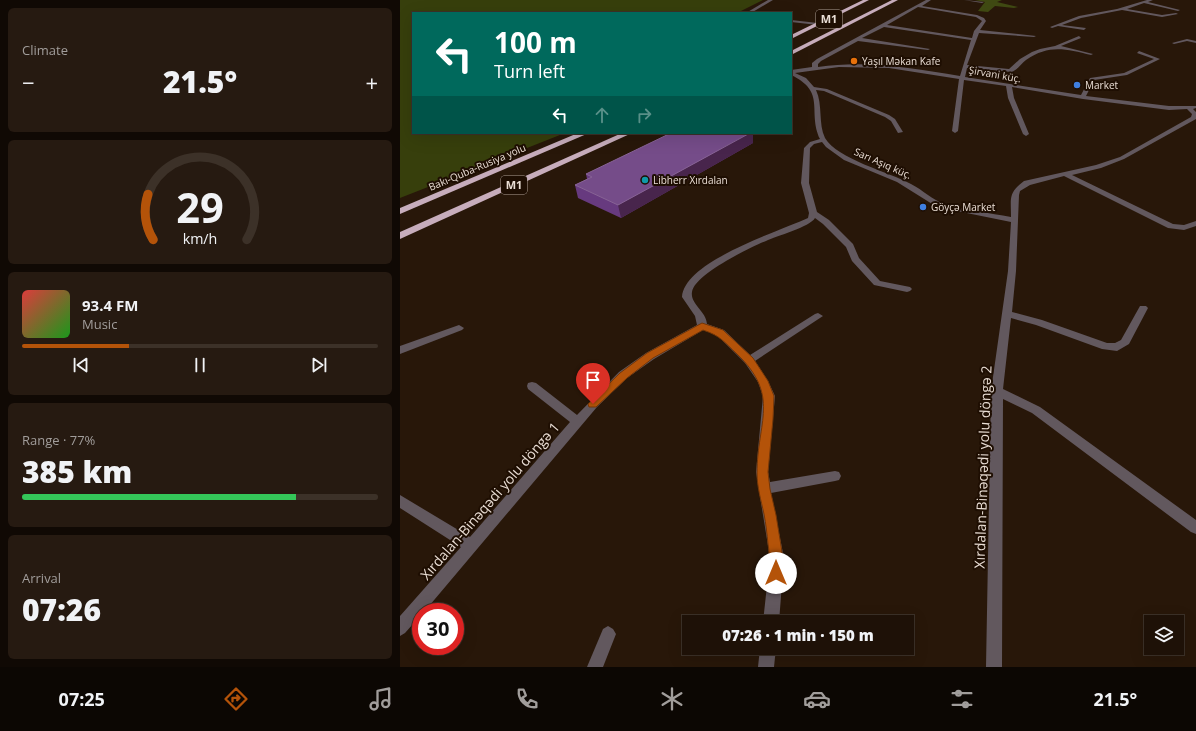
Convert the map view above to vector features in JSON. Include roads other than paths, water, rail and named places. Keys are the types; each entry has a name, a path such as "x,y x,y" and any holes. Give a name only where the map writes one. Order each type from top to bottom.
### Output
{"highway":[{"name":"M1","path":"792,37 868,0"},
{"name":"M1","path":"792,52 896,0"},
{"name":"Bakı-Quba-Rusiya yolu","path":"400,211 583,134"},
{"name":"M1","path":"400,236 626,134"}],"street":[{"path":"750,12 771,0"},
{"path":"815,68 815,63 819,60 928,0"},
{"path":"966,0 982,2"},
{"path":"1052,28 1080,17 1123,9 1151,0"},
{"path":"1123,9 1162,16 1177,12 1143,2"},
{"path":"917,6 981,18 984,21 972,39 962,77 955,131"},
{"path":"792,21 818,24"},
{"path":"882,25 972,39"},
{"path":"1058,25 1084,29"},
{"path":"976,31 1034,36"},
{"path":"966,66 1010,71 1031,54 1058,46 1079,37"},
{"path":"856,39 928,49"},
{"path":"1174,43 1187,40 1196,42"},
{"path":"1058,46 1091,54"},
{"path":"1083,97 1092,79 1125,74 1158,59 1139,52"},
{"name":"Şirvani küç.","path":"792,73 815,68 849,64 889,66 1083,97 1169,108 1194,108"},
{"path":"772,615 777,558 762,472 769,396 764,381 750,360 720,332 702,326 701,317 688,300 686,294 688,286 696,278 728,256 747,246 811,219 813,214 805,183 807,152 809,145 823,140 813,88 808,80 792,73"},
{"path":"1010,86 1011,98 1026,134"},
{"path":"813,88 825,90 887,116 893,120 900,132"},
{"path":"1064,174 1120,159 1141,149 1196,116 1194,108"},
{"path":"1187,121 1196,125"},
{"name":"Sarı Aşıq küç.","path":"823,140 837,152 911,186 939,205 1015,220"},
{"path":"1064,174 1171,226 1180,228 1188,227 1196,223"},
{"name":"Xırdalan-Binəqədi yolu döngə 2","path":"994,667 997,391 1012,271 1015,195 1017,190 1027,183 1064,174"},
{"path":"813,214 826,222 850,246 855,259 877,283 907,289"},
{"path":"1006,314 1039,322 1106,346 1117,347 1125,342 1143,308"},
{"path":"750,360 818,316"},
{"name":"Xırdalan-Binəqədi yolu döngə 1","path":"400,628 593,404 623,375 650,356 702,326"},
{"path":"400,350 459,328"},
{"path":"532,386 578,422"},
{"path":"997,391 1036,410 1196,528"},
{"path":"764,489 834,476"},
{"path":"400,501 470,545"},
{"path":"595,667 608,634"},
{"path":"766,667 767,655"}],"place":[{"name":"Yaşıl Məkan Kafe","path":"854,61"},
{"name":"Market","path":"1077,85"},
{"name":"Libherr Xırdalan","path":"645,180"},
{"name":"Göyçə Market","path":"923,207"}]}
